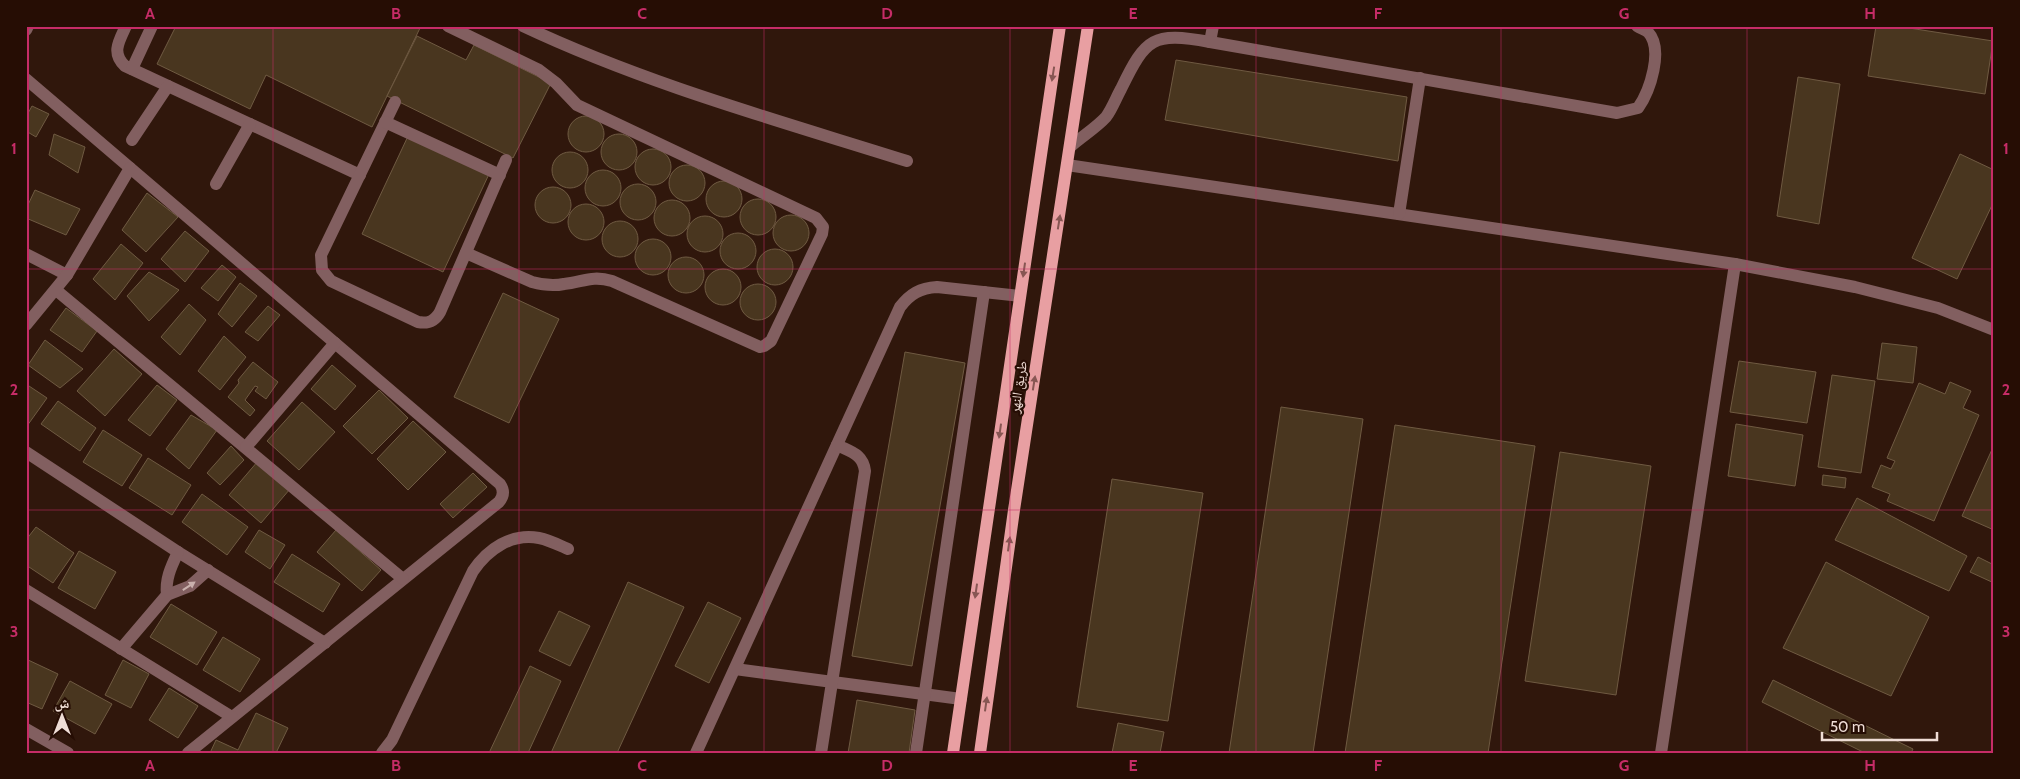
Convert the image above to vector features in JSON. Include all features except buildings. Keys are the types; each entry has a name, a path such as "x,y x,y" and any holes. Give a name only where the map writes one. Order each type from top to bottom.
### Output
{"main road":[{"name":"طريق النهر","path":"953,753 1060,26"},
{"name":"طريق النهر","path":"980,753 1014,510 1088,26"}],"street":[{"path":"26,30 28,26"},
{"path":"126,26 118,42 117,55 120,61 132,69 360,175"},
{"path":"132,69 152,26"},
{"path":"448,26 539,70 556,83 577,105 816,218 820,220 823,227 822,234 771,341 760,347 612,280 592,278 564,285 542,284 466,253"},
{"path":"522,26 623,68 675,87 907,161"},
{"path":"1210,42 1213,26"},
{"path":"1070,147 1106,116 1142,51 1154,41 1167,37 1210,42 1617,113 1638,108 1646,96 1652,80 1654,44 1647,32 1637,26"},
{"path":"1399,214 1420,78"},
{"path":"26,79 503,488 499,502 188,753"},
{"path":"132,140 168,86"},
{"path":"395,102 321,256 322,270 331,280 418,322 433,320 440,312 506,160"},
{"path":"385,122 500,175"},
{"path":"216,184 250,124"},
{"path":"1068,165 1735,264 1855,287 1938,308 1994,330"},
{"path":"26,325 67,275 130,168"},
{"path":"26,254 67,275"},
{"path":"1661,753 1735,264"},
{"path":"696,753 900,307 907,298 926,288 937,287 1020,296"},
{"path":"56,290 403,579"},
{"path":"916,753 984,292"},
{"path":"246,447 335,343"},
{"path":"822,753 865,471 864,462 858,454 837,445"},
{"path":"26,452 178,552 324,643"},
{"path":"382,753 392,740 480,562 497,546 518,538 539,538 568,549"},
{"path":"167,596 168,573 178,552"},
{"path":"122,649 167,596 190,586 208,570"},
{"path":"26,590 232,717"},
{"path":"735,669 960,699"},
{"path":"26,729 68,753"}]}
